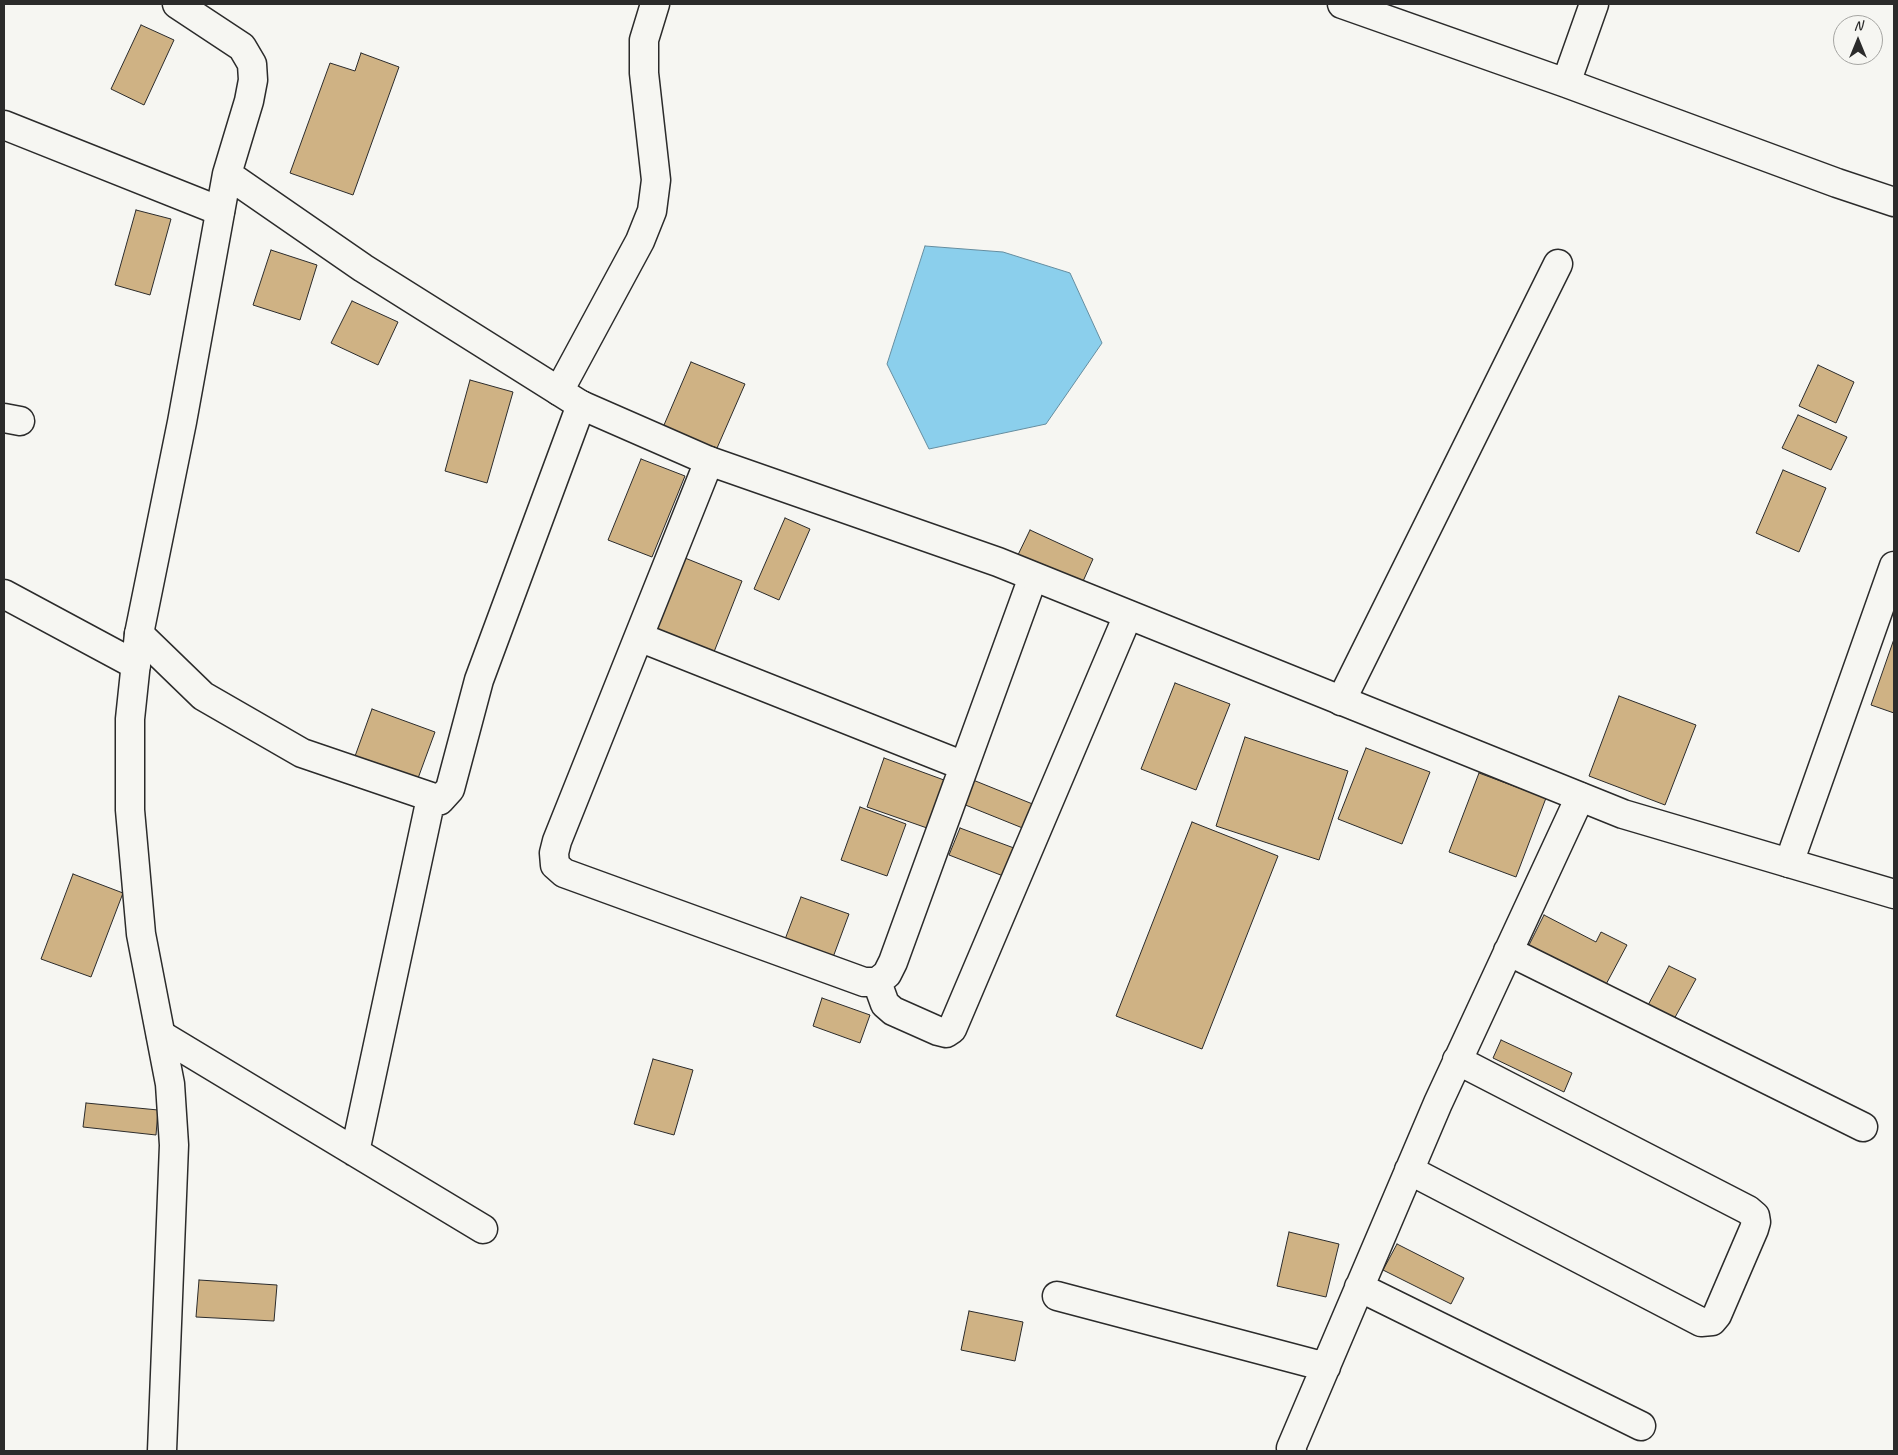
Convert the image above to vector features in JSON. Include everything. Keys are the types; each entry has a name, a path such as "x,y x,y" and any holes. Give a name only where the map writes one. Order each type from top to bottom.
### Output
{"street":[{"path":"162,1451 174,1145 170,1084 142,934 130,810 130,720 139,634 182,422 226,174 249,101 253,80 252,64 242,47 177,4"},
{"path":"139,634 203,696 294,748 431,798 440,800 450,789 479,680 570,398 652,210 656,180 644,73 644,40 655,4"},
{"path":"1344,4 1894,202"},
{"path":"1566,83 1594,4"},
{"path":"4,126 220,211"},
{"path":"226,174 363,268 570,398 709,461 998,562 1623,814 1894,894"},
{"path":"1341,701 1558,264"},
{"path":"709,461 557,840 554,853 555,865 564,873 864,982 876,982 887,974 1033,577"},
{"path":"1789,863 1894,566"},
{"path":"4,594 136,665"},
{"path":"876,982 885,1004 892,1011 938,1031 946,1033 952,1030 1128,615"},
{"path":"639,637 964,766"},
{"path":"1292,1451 1291,1448 1409,1170 1580,797"},
{"path":"355,1152 431,798"},
{"path":"1508,951 1863,1127"},
{"path":"161,1035 483,1229"},
{"path":"1409,1170 1701,1322 1712,1321 1717,1315 1754,1229 1755,1216 1748,1210 1458,1060"},
{"path":"1359,1288 1642,1426"},
{"path":"1058,1296 1326,1367"}],"water":[{"path":"925,246 1003,252 1070,273 1102,343 1046,424 929,449 887,364"}],"building":[{"path":"141,25 174,40 144,105 111,89"},
{"path":"361,53 399,67 353,195 290,173 330,63 355,71"},
{"path":"136,210 171,219 150,295 115,285"},
{"path":"271,250 317,265 300,320 253,305"},
{"path":"352,301 398,322 378,365 331,343"},
{"path":"691,362 745,384 714,455 661,432"},
{"path":"1818,365 1854,382 1836,423 1799,406"},
{"path":"470,380 513,392 487,483 445,471"},
{"path":"1798,415 1847,437 1831,470 1782,448"},
{"path":"641,459 685,476 652,557 608,540"},
{"path":"1783,470 1826,488 1799,552 1756,533"},
{"path":"785,518 810,529 779,600 754,589"},
{"path":"1030,530 1093,559 1080,588 1016,559"},
{"path":"685,558 742,581 712,657 654,635"},
{"path":"1894,639 1894,713 1871,705"},
{"path":"1175,683 1230,704 1196,790 1141,769"},
{"path":"1619,696 1696,725 1665,805 1589,776"},
{"path":"372,709 435,732 417,781 354,759"},
{"path":"1245,737 1348,771 1319,860 1216,826"},
{"path":"1366,748 1430,772 1402,844 1338,819"},
{"path":"884,758 944,780 927,828 867,807"},
{"path":"1479,773 1546,798 1516,877 1449,852"},
{"path":"973,780 1040,807 1030,831 963,804"},
{"path":"860,807 906,824 887,876 841,860"},
{"path":"1192,822 1278,856 1202,1049 1116,1016"},
{"path":"960,828 1022,851 1011,879 949,855"},
{"path":"73,874 123,893 91,977 41,959"},
{"path":"801,897 849,914 832,960 784,942"},
{"path":"1544,915 1596,942 1601,932 1627,945 1603,990 1526,951"},
{"path":"1669,966 1696,979 1673,1021 1647,1007"},
{"path":"822,998 870,1015 860,1043 813,1026"},
{"path":"1501,1040 1572,1073 1564,1092 1493,1058"},
{"path":"653,1059 693,1070 674,1135 634,1124"},
{"path":"86,1103 158,1110 156,1135 83,1127"},
{"path":"1289,1232 1339,1244 1326,1297 1277,1286"},
{"path":"1397,1244 1464,1278 1451,1304 1383,1270"},
{"path":"199,1280 277,1285 274,1321 196,1317"},
{"path":"969,1311 1023,1322 1015,1361 961,1350"}]}
